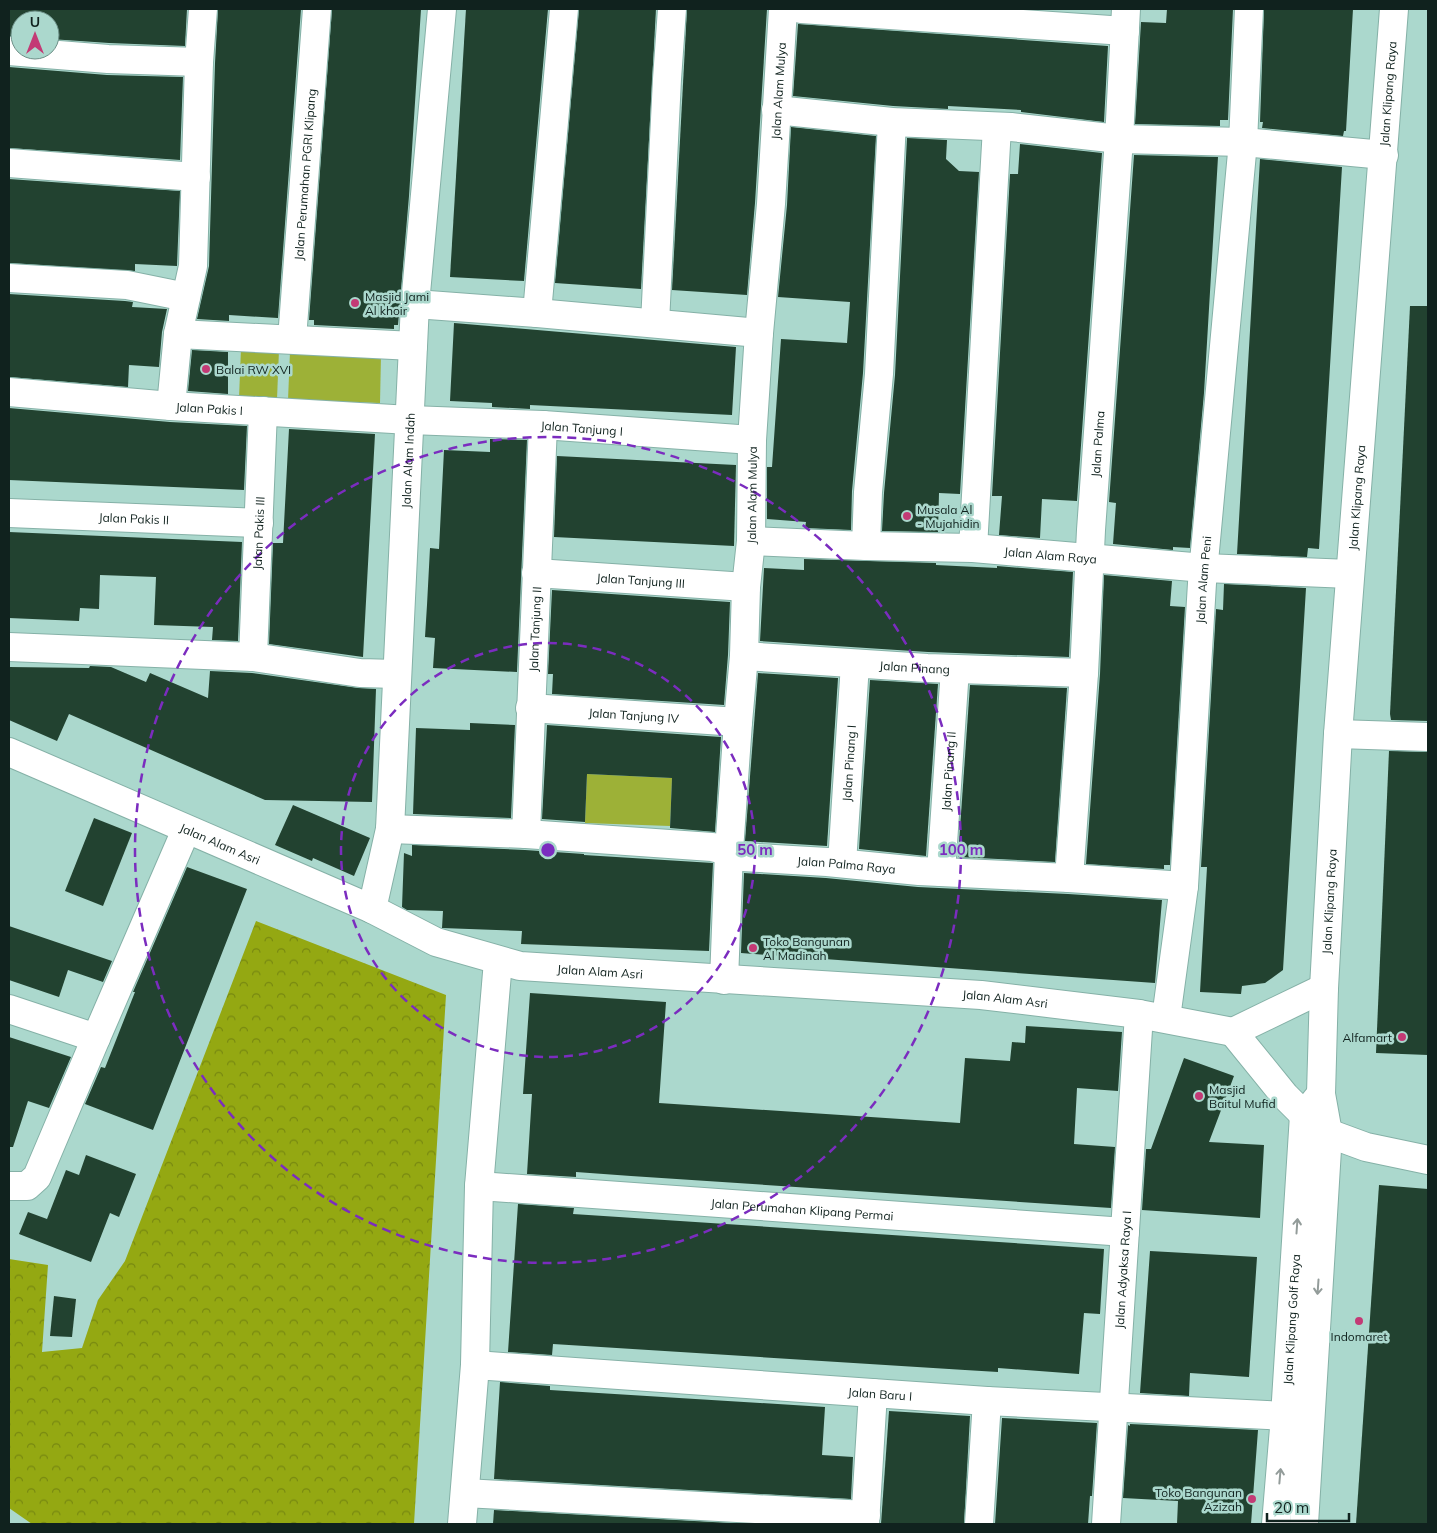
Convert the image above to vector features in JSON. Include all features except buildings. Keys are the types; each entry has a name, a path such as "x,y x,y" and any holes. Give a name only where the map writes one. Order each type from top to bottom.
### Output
{"street":[{"path":"171,406 178,334 193,266 199,62 203,9"},
{"name":"Jalan Perumahan PGRI Klipang","path":"292,339 317,9"},
{"name":"Jalan Alam Indah","path":"372,910 390,829 415,304 442,9"},
{"path":"537,313 564,9"},
{"path":"655,323 672,9"},
{"name":"Jalan Alam Mulya","path":"724,980 729,851 744,656 746,587 751,540 752,440 759,333 771,204 783,9"},
{"path":"801,9 1125,20"},
{"name":"Jalan Alam Peni","path":"1166,1018 1184,886 1204,568 1243,142 1248,9"},
{"name":"Jalan Klipang Raya","path":"1328,1134 1321,1094 1324,988 1338,734 1394,9"},
{"name":"Jalan Palma","path":"1069,878 1084,673 1091,520 1119,139 1125,20"},
{"path":"9,52 108,59 199,62"},
{"path":"776,110 892,122 997,127 1119,139 1243,142 1384,155"},
{"path":"866,546 868,492 879,374 892,122"},
{"path":"973,548 997,127"},
{"path":"9,163 196,177"},
{"path":"9,278 128,284 186,297"},
{"path":"415,304 759,333"},
{"path":"178,334 413,346"},
{"name":"Jalan Pakis I","path":"9,392 171,406 410,420"},
{"name":"Jalan Pakis III","path":"253,657 263,411"},
{"name":"Jalan Tanjung I","path":"410,420 543,425 752,440"},
{"name":"Jalan Tanjung II","path":"526,834 543,425"},
{"name":"Jalan Pakis II","path":"9,513 258,523"},
{"name":"Jalan Alam Raya","path":"751,540 866,546 973,548 1204,568 1350,574"},
{"name":"Jalan Tanjung III","path":"536,574 746,587"},
{"path":"9,647 253,657 360,673 396,674"},
{"name":"Jalan Pinang","path":"744,656 956,670 1084,673"},
{"name":"Jalan Pinang I","path":"842,863 856,664"},
{"name":"Jalan Pinang II","path":"941,872 956,670"},
{"name":"Jalan Tanjung IV","path":"530,708 738,722"},
{"path":"1338,734 1428,737"},
{"name":"Jalan Alam Asri","path":"9,752 372,910 436,942 498,961 520,966 548,968 981,995 1139,1014 1233,1032"},
{"name":"Jalan Palma Raya","path":"390,829 526,834 712,847 729,851 742,857 842,863 941,872 1184,886"},
{"path":"9,1186 27,1186 38,1177 186,830"},
{"path":"462,1524 475,1365 479,1186 498,961"},
{"path":"1324,988 1233,1032 1304,1115 1328,1134 1366,1147 1428,1160"},
{"path":"9,1009 96,1038"},
{"name":"Jalan Adyaksa Raya I","path":"1106,1524 1139,1014"},
{"path":"1304,1115 1321,1094"},
{"name":"Jalan Klipang Golf Raya","path":"1276,1519 1285,1416 1304,1115"},
{"name":"Jalan Klipang Golf Raya","path":"1304,1519 1328,1134"},
{"name":"Jalan Perumahan Klipang Permai","path":"479,1186 1125,1232"},
{"name":"Jalan Baru I","path":"475,1365 988,1401 1285,1416"},
{"path":"465,1493 866,1520 873,1393"},
{"path":"979,1524 988,1401"},
{"path":"1276,1519 1304,1519"}],"green space":[{"path":"241,349 279,350 277,399 239,398"},
{"path":"290,352 381,355 380,403 288,400"},
{"path":"587,774 672,778 670,826 585,823"},
{"path":"256,921 446,995 414,1524 32,1524 9,1508 9,1259 48,1265 42,1352 82,1348 98,1300 125,1261"}],"place":[{"name":"Masjid Jami Al khoir","path":"355,303"},
{"name":"Balai RW XVI","path":"206,369"},
{"name":"Musala Al - Mujahidin","path":"907,516"},
{"name":"Toko Bangunan Al Madinah","path":"753,948"},
{"name":"Alfamart","path":"1402,1037"},
{"name":"Masjid Baitul Mufid","path":"1199,1096"},
{"name":"Indomaret","path":"1359,1321"},
{"name":"Toko Bangunan Azizah","path":"1252,1499"}]}
